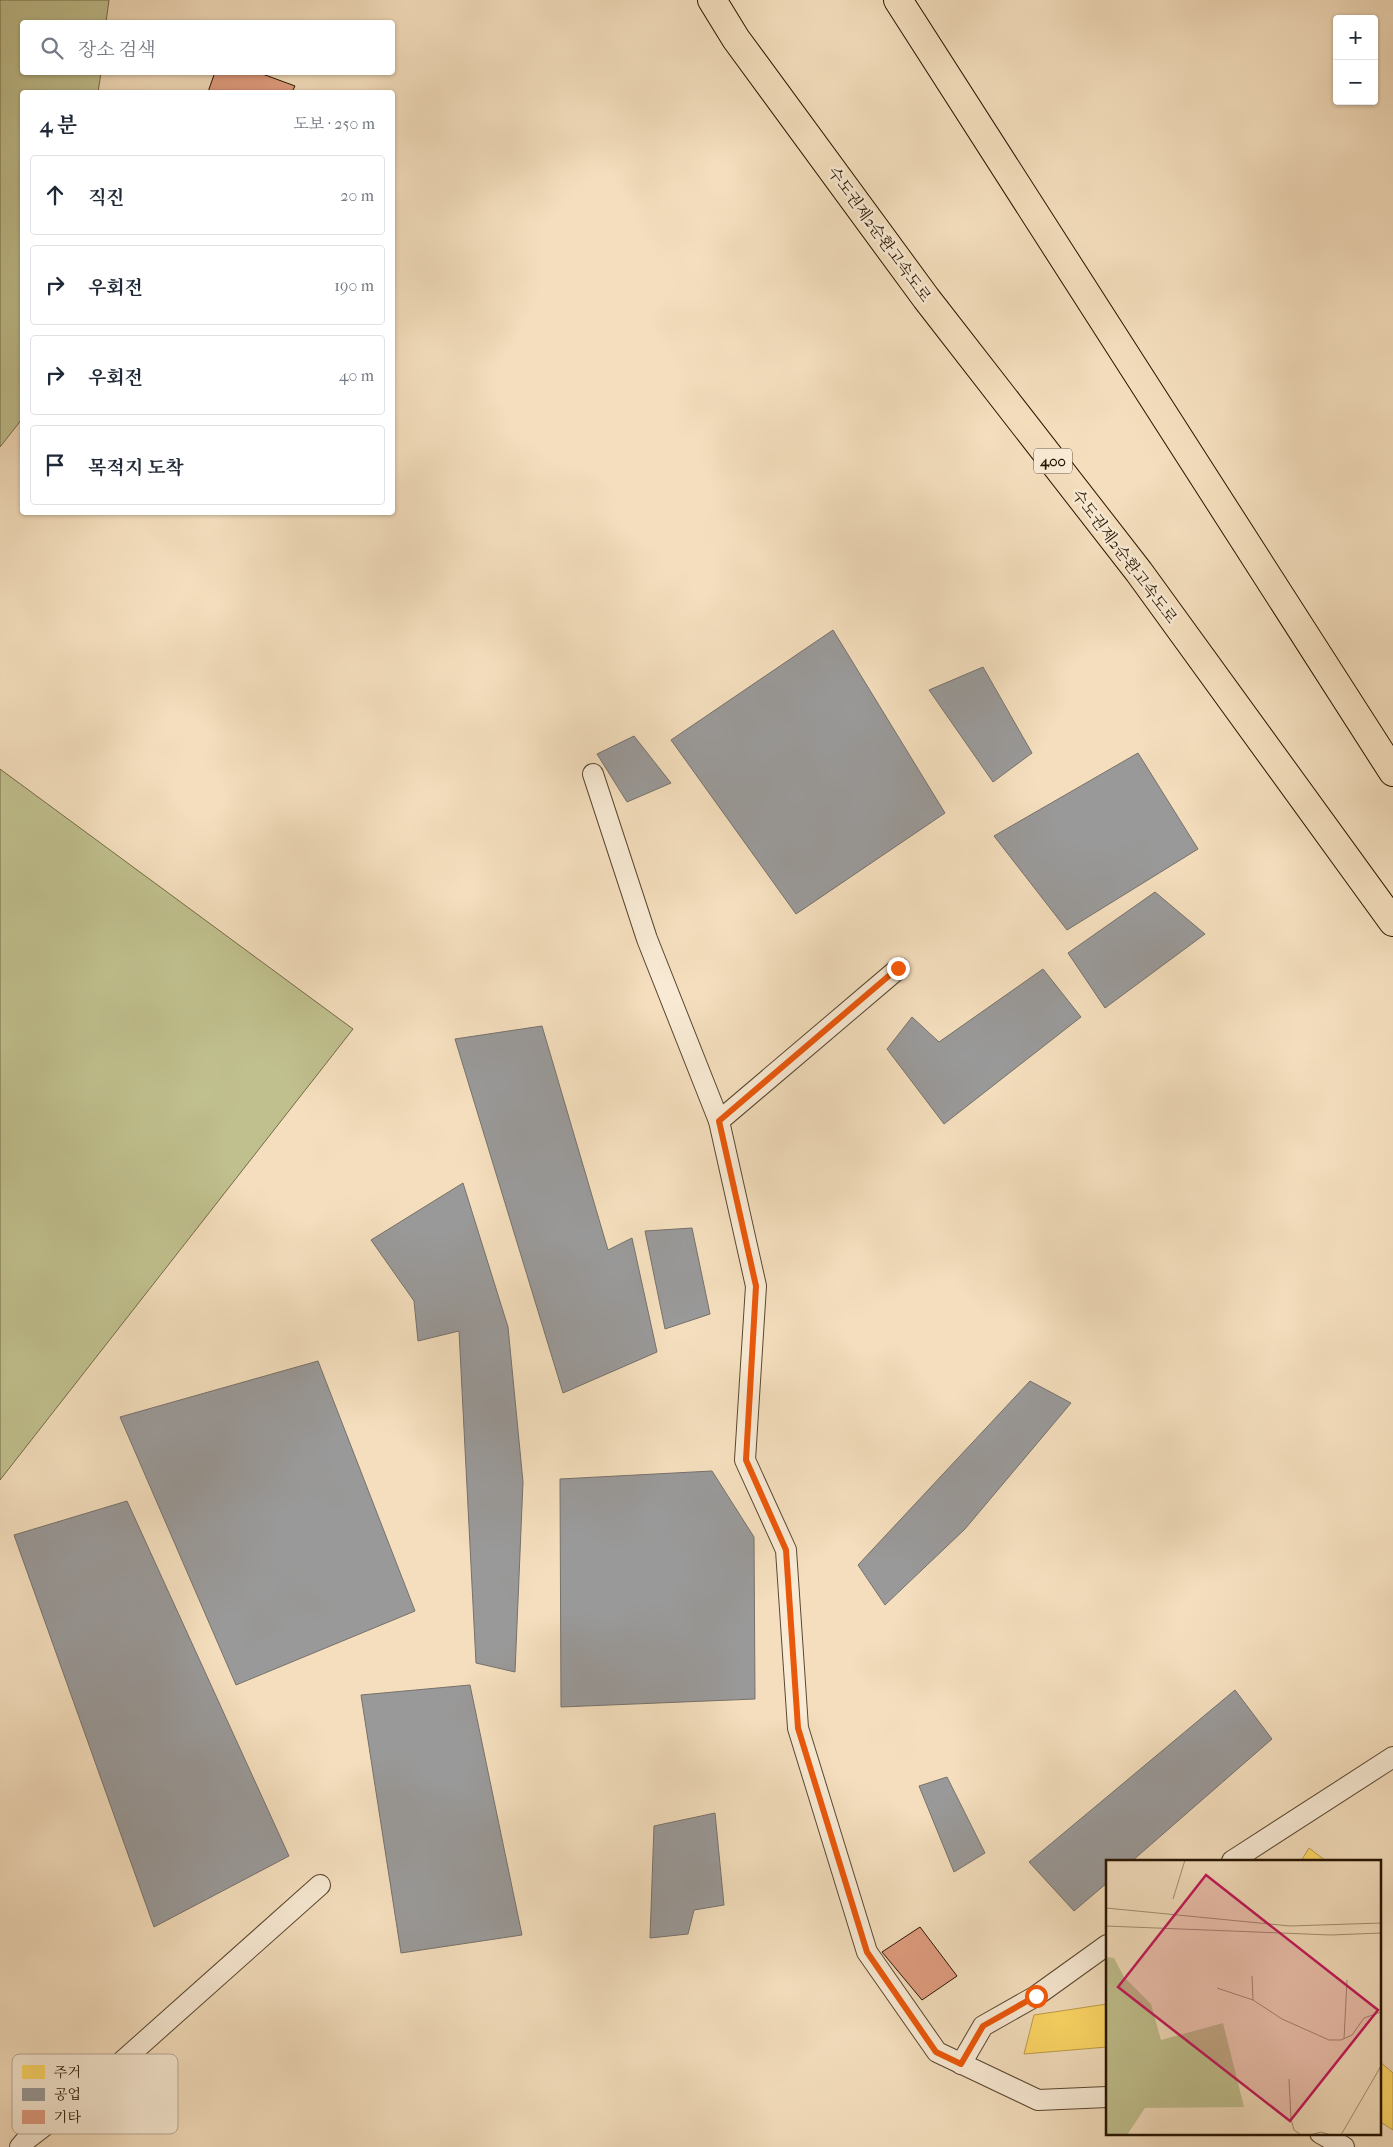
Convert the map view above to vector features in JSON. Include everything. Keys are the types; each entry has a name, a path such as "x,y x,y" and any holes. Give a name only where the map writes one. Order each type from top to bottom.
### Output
{"highway":[{"name":"수도권제2순환고속도로","path":"712,0 736,38 921,290 1139,572 1393,922"},
{"path":"898,0 1393,772"}],"lane":[{"path":"593,774 647,939 719,1121 756,1286 746,1460 786,1550 798,1728 867,1952 936,2052 1038,2100 1106,2097"},
{"path":"719,1121 898,968"},
{"path":"1234,1860 1393,1757"},
{"path":"130,2054 320,1885"},
{"path":"961,2064 983,2026 1036,1996 1106,1946"},
{"path":"20,2147 34,2134"},
{"path":"1322,2134 1344,2147"}],"green space":[{"path":"0,0 109,0 106,20 20,20 20,75 101,75 98,90 20,90 20,422 0,447"},
{"path":"0,769 353,1029 0,1480"}],"building: 주거":[{"path":"1309,1848 1325,1860 1302,1860"},
{"path":"1106,2004 1106,2047 1024,2054 1034,2015"},
{"path":"1380,2062 1393,2073 1393,2130 1380,2122"}],"building: 공업":[{"path":"833,630 945,813 796,914 671,740"},
{"path":"983,667 1032,753 993,782 929,690"},
{"path":"634,736 671,783 627,802 597,754"},
{"path":"1138,753 1198,849 1067,930 994,836"},
{"path":"1155,892 1205,934 1105,1008 1068,953"},
{"path":"1043,969 1081,1017 944,1124 887,1049 912,1017 939,1042"},
{"path":"542,1026 608,1250 632,1238 657,1352 563,1393 455,1039"},
{"path":"463,1183 508,1327 523,1482 515,1672 476,1663 459,1331 418,1341 414,1301 371,1240"},
{"path":"692,1228 710,1314 665,1329 645,1231"},
{"path":"318,1361 415,1611 236,1685 120,1417"},
{"path":"1030,1381 1071,1403 965,1529 885,1605 858,1565"},
{"path":"712,1471 754,1537 755,1699 561,1707 560,1479"},
{"path":"127,1501 289,1856 154,1927 14,1535"},
{"path":"470,1685 522,1935 401,1953 361,1695"},
{"path":"1235,1690 1272,1739 1133,1860 1106,1860 1106,1884 1074,1911 1029,1862"},
{"path":"947,1777 985,1853 954,1872 919,1786"},
{"path":"715,1813 724,1905 694,1910 688,1934 650,1938 654,1826"}],"building: 기타":[{"path":"214,75 265,75 295,86 293,90 209,90"},
{"path":"920,1927 957,1976 922,2000 882,1952"}],"route":[{"path":"898,968 719,1121 756,1286 746,1460 786,1550 798,1728 867,1952 936,2052 961,2064 983,2026 1036,1996"}]}
